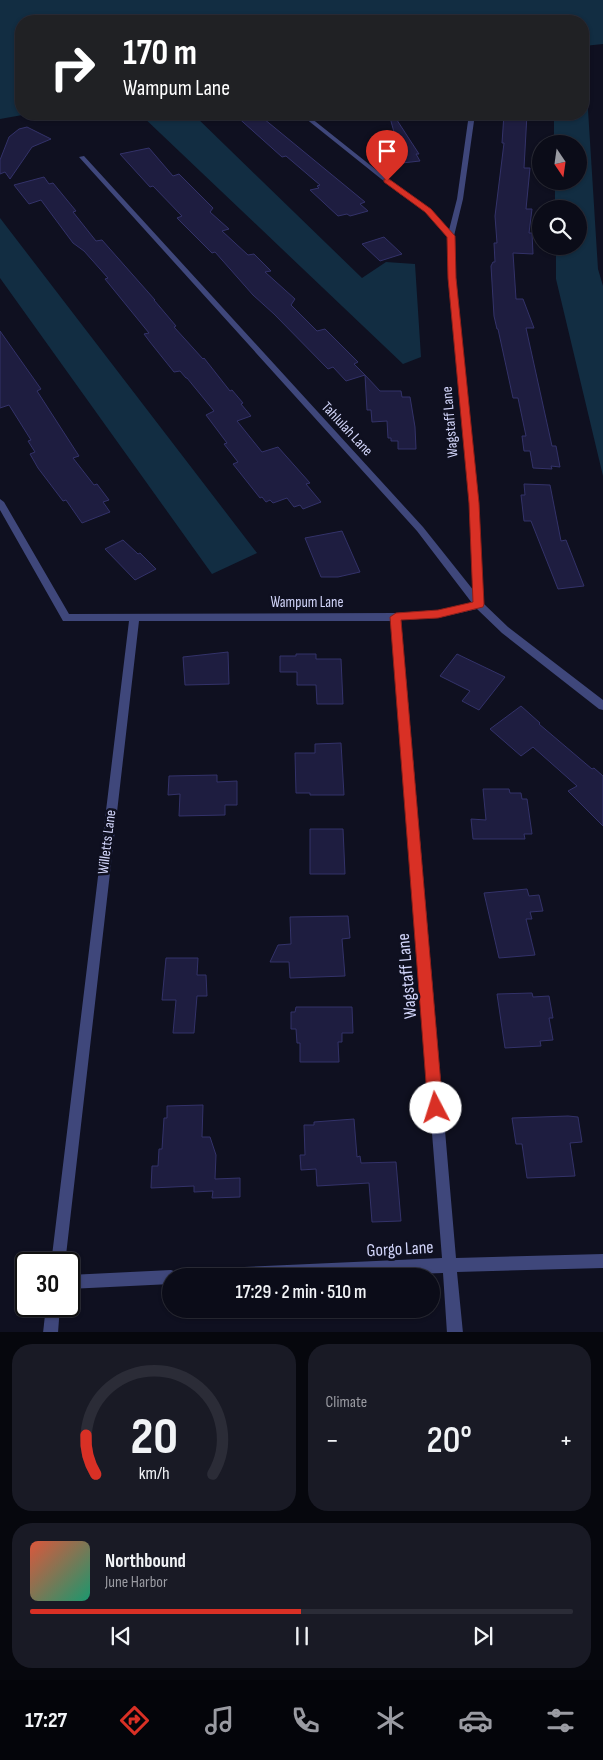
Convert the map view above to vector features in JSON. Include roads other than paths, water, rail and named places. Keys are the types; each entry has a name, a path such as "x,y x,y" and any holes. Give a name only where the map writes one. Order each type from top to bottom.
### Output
{"street":[{"path":"311,120 402,193 428,210 451,236"},
{"name":"Wagstaff Lane","path":"471,120 460,199 451,236 452,278 474,503 479,604"},
{"name":"Tahlulah Lane","path":"82,157 420,529 479,604 505,630 603,706"},
{"path":"0,502 66,618 134,618"},
{"name":"Wampum Lane","path":"134,618 396,617 438,614 479,604"},
{"name":"Wagstaff Lane","path":"396,617 455,1332"},
{"name":"Willetts Lane","path":"59,1252 134,618"},
{"name":"Gorgo Lane","path":"380,1268 603,1261"},
{"path":"80,1281 162,1277"},
{"path":"50,1332 52,1317"}],"water":[{"path":"0,0 603,0 603,44 589,45 589,15 15,15 15,116 0,119"},
{"path":"146,120 199,120 362,278 386,262 415,264 421,357 403,364"},
{"path":"554,120 589,120 598,269 603,286 603,476 556,279 556,255 587,255 587,200 555,200 555,190 588,190 588,135 554,135"},
{"path":"0,218 257,553 212,574 0,278"}]}
